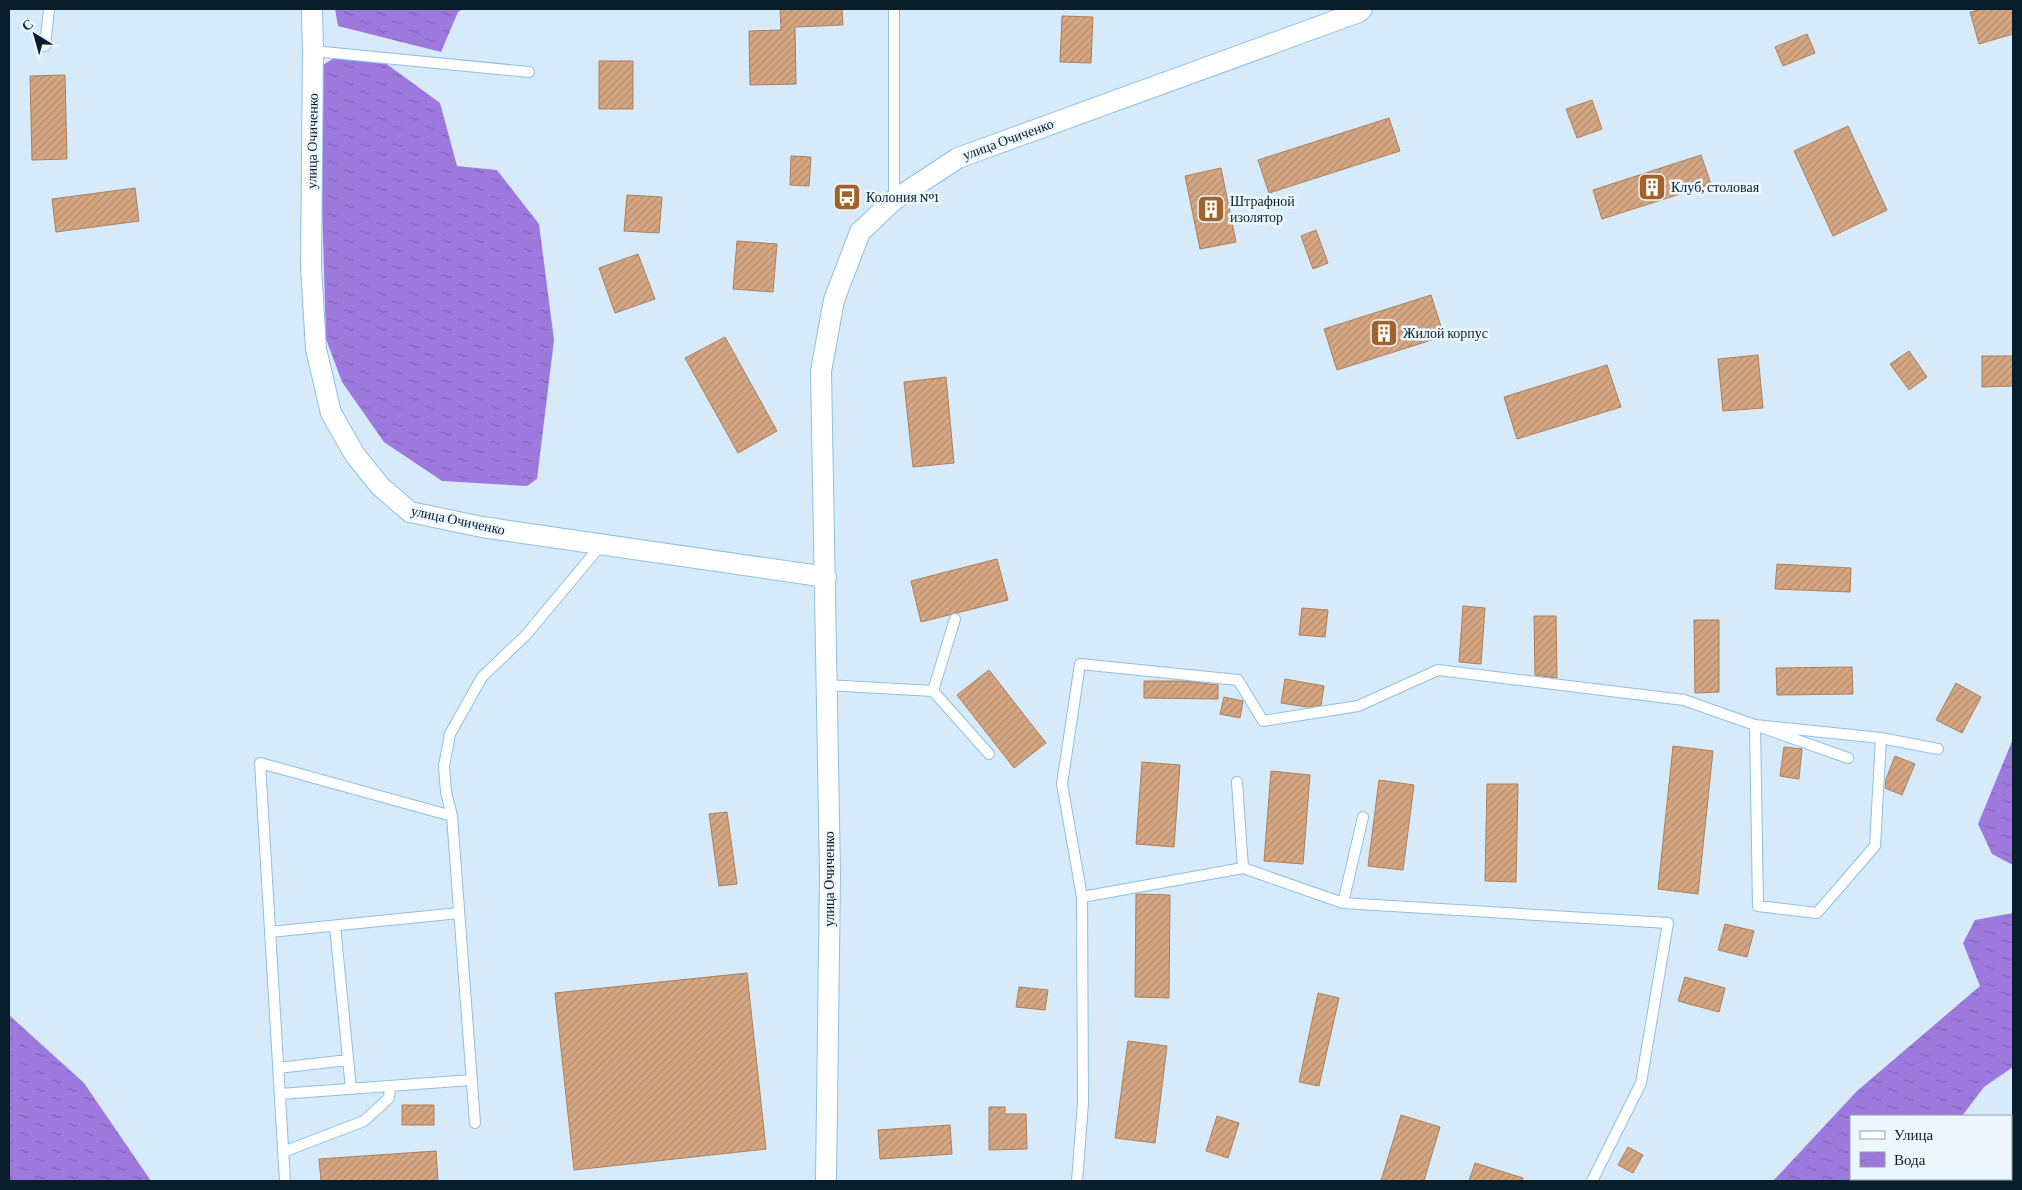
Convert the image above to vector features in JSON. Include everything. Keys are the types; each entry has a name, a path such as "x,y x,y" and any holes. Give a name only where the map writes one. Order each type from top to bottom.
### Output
{"street":[{"name":"улица Очиченко","path":"312,9 314,51 311,268 316,349 331,413 355,455 380,486 410,512 482,527 826,578"},
{"name":"улица Очиченко","path":"826,1181 830,874 821,371 834,300 860,232 894,200 958,158 1359,12 1362,9"}],"lane":[{"path":"45,46 50,9"},
{"path":"894,9 894,200"},
{"path":"314,51 529,72"},
{"path":"475,1123 452,816 446,792 444,766 450,734 482,676 526,635 602,544"},
{"path":"933,691 955,618"},
{"path":"1077,1181 1083,1103 1082,897 1062,784 1080,664 1238,680 1263,721 1358,706 1438,670 1684,700 1848,758"},
{"path":"826,685 933,691 989,754"},
{"path":"1755,725 1758,906 1817,912 1875,846 1881,738"},
{"path":"1755,725 1881,738 1938,749"},
{"path":"285,1181 260,763 452,816"},
{"path":"1237,782 1243,868"},
{"path":"1343,903 1363,817"},
{"path":"1082,897 1243,868 1343,903 1668,924 1641,1083 1592,1181"},
{"path":"270,932 459,914"},
{"path":"335,926 351,1089"},
{"path":"278,1068 348,1060"},
{"path":"280,1094 472,1080"},
{"path":"283,1152 364,1121 389,1098 390,1086"}],"water":[{"path":"335,9 463,9 458,12 441,52 338,26"},
{"path":"336,57 377,57 440,103 457,166 497,170 539,224 554,340 537,479 527,486 442,481 384,442 342,382 326,339 318,68"},
{"path":"2013,739 2013,864 2011,864 1992,854 1978,824"},
{"path":"2013,913 2013,1067 1984,1087 1963,1115 1850,1115 1850,1180 1913,1181 1773,1181 1857,1091 1980,986 1963,943 1975,920"},
{"path":"9,1015 84,1083 151,1181 9,1181"}],"building":[{"path":"780,9 842,9 843,25 795,27 796,84 750,85 749,31 781,30"},
{"path":"1984,9 2013,9 2013,34 1979,44 1970,12"},
{"path":"1062,16 1093,17 1091,63 1060,62"},
{"path":"1807,34 1815,53 1783,66 1775,47"},
{"path":"599,61 633,61 633,109 599,109"},
{"path":"65,75 67,159 32,160 30,76"},
{"path":"1592,100 1602,129 1577,138 1566,109"},
{"path":"1389,118 1400,151 1269,193 1258,160"},
{"path":"1848,126 1887,210 1833,236 1794,151"},
{"name":"Клуб, столовая","path":"1701,155 1711,184 1602,219 1593,190"},
{"path":"791,156 811,157 809,186 790,185"},
{"name":"Штрафной изолятор","path":"1221,168 1236,242 1200,249 1185,176"},
{"path":"135,188 139,221 56,232 52,199"},
{"path":"627,195 662,197 659,233 624,231"},
{"path":"1316,230 1328,263 1313,269 1301,236"},
{"path":"737,241 777,244 773,292 733,289"},
{"path":"638,254 655,299 615,313 599,268"},
{"name":"Жилой корпус","path":"1431,295 1444,336 1337,370 1324,329"},
{"path":"725,337 777,431 738,453 685,358"},
{"path":"1909,351 1927,377 1909,390 1890,364"},
{"path":"1758,355 1763,408 1723,411 1718,359"},
{"path":"1982,356 2013,356 2013,386 1982,387"},
{"path":"1607,365 1621,407 1517,439 1504,397"},
{"path":"946,377 954,463 913,467 904,382"},
{"path":"997,559 1008,600 921,622 911,581"},
{"path":"1777,564 1851,568 1850,592 1775,589"},
{"path":"1463,606 1485,608 1481,664 1459,662"},
{"path":"1302,608 1328,610 1325,637 1299,635"},
{"path":"1534,616 1556,616 1557,678 1535,675"},
{"path":"1694,620 1719,620 1719,692 1695,693"},
{"path":"1852,667 1853,694 1777,695 1776,668"},
{"path":"989,670 1046,743 1014,768 957,695"},
{"path":"1285,679 1324,686 1321,705 1307,707 1281,703"},
{"path":"1144,681 1183,681 1218,685 1218,699 1144,698"},
{"path":"1956,683 1981,697 1962,733 1936,720"},
{"path":"1224,697 1243,701 1240,718 1220,714"},
{"path":"1673,746 1713,751 1698,894 1658,889"},
{"path":"1784,747 1802,749 1799,779 1780,776"},
{"path":"1895,756 1915,764 1902,795 1885,788 1886,779"},
{"path":"1142,762 1180,765 1174,847 1136,844"},
{"path":"1271,771 1310,775 1303,864 1264,861"},
{"path":"1379,780 1414,785 1403,870 1368,866"},
{"path":"1487,784 1518,784 1516,882 1485,881"},
{"path":"727,812 737,884 719,886 709,814"},
{"path":"1136,894 1170,895 1169,998 1135,997"},
{"path":"1725,924 1754,931 1747,957 1718,950"},
{"path":"747,973 766,1149 574,1170 555,993"},
{"path":"1685,977 1725,988 1719,1012 1678,1001"},
{"path":"1019,987 1048,990 1045,1010 1016,1007"},
{"path":"1318,993 1339,998 1319,1086 1299,1082"},
{"path":"1128,1041 1167,1046 1155,1143 1115,1138"},
{"path":"402,1105 434,1105 434,1125 402,1125"},
{"path":"989,1107 1005,1107 1005,1114 1026,1114 1027,1149 989,1150"},
{"path":"1401,1115 1440,1127 1424,1181 1381,1181"},
{"path":"1217,1116 1239,1123 1228,1158 1206,1151"},
{"path":"950,1125 952,1154 880,1159 878,1130"},
{"path":"1628,1147 1643,1155 1633,1173 1618,1165"},
{"path":"436,1151 438,1181 321,1181 319,1159"},
{"path":"1475,1163 1523,1178 1522,1181 1469,1181"}],"place":[{"name":"Клуб, столовая","path":"1652,187"},
{"name":"Колония №1","path":"847,197"},
{"name":"Штрафной изолятор","path":"1211,209"},
{"name":"Жилой корпус","path":"1384,333"}]}
